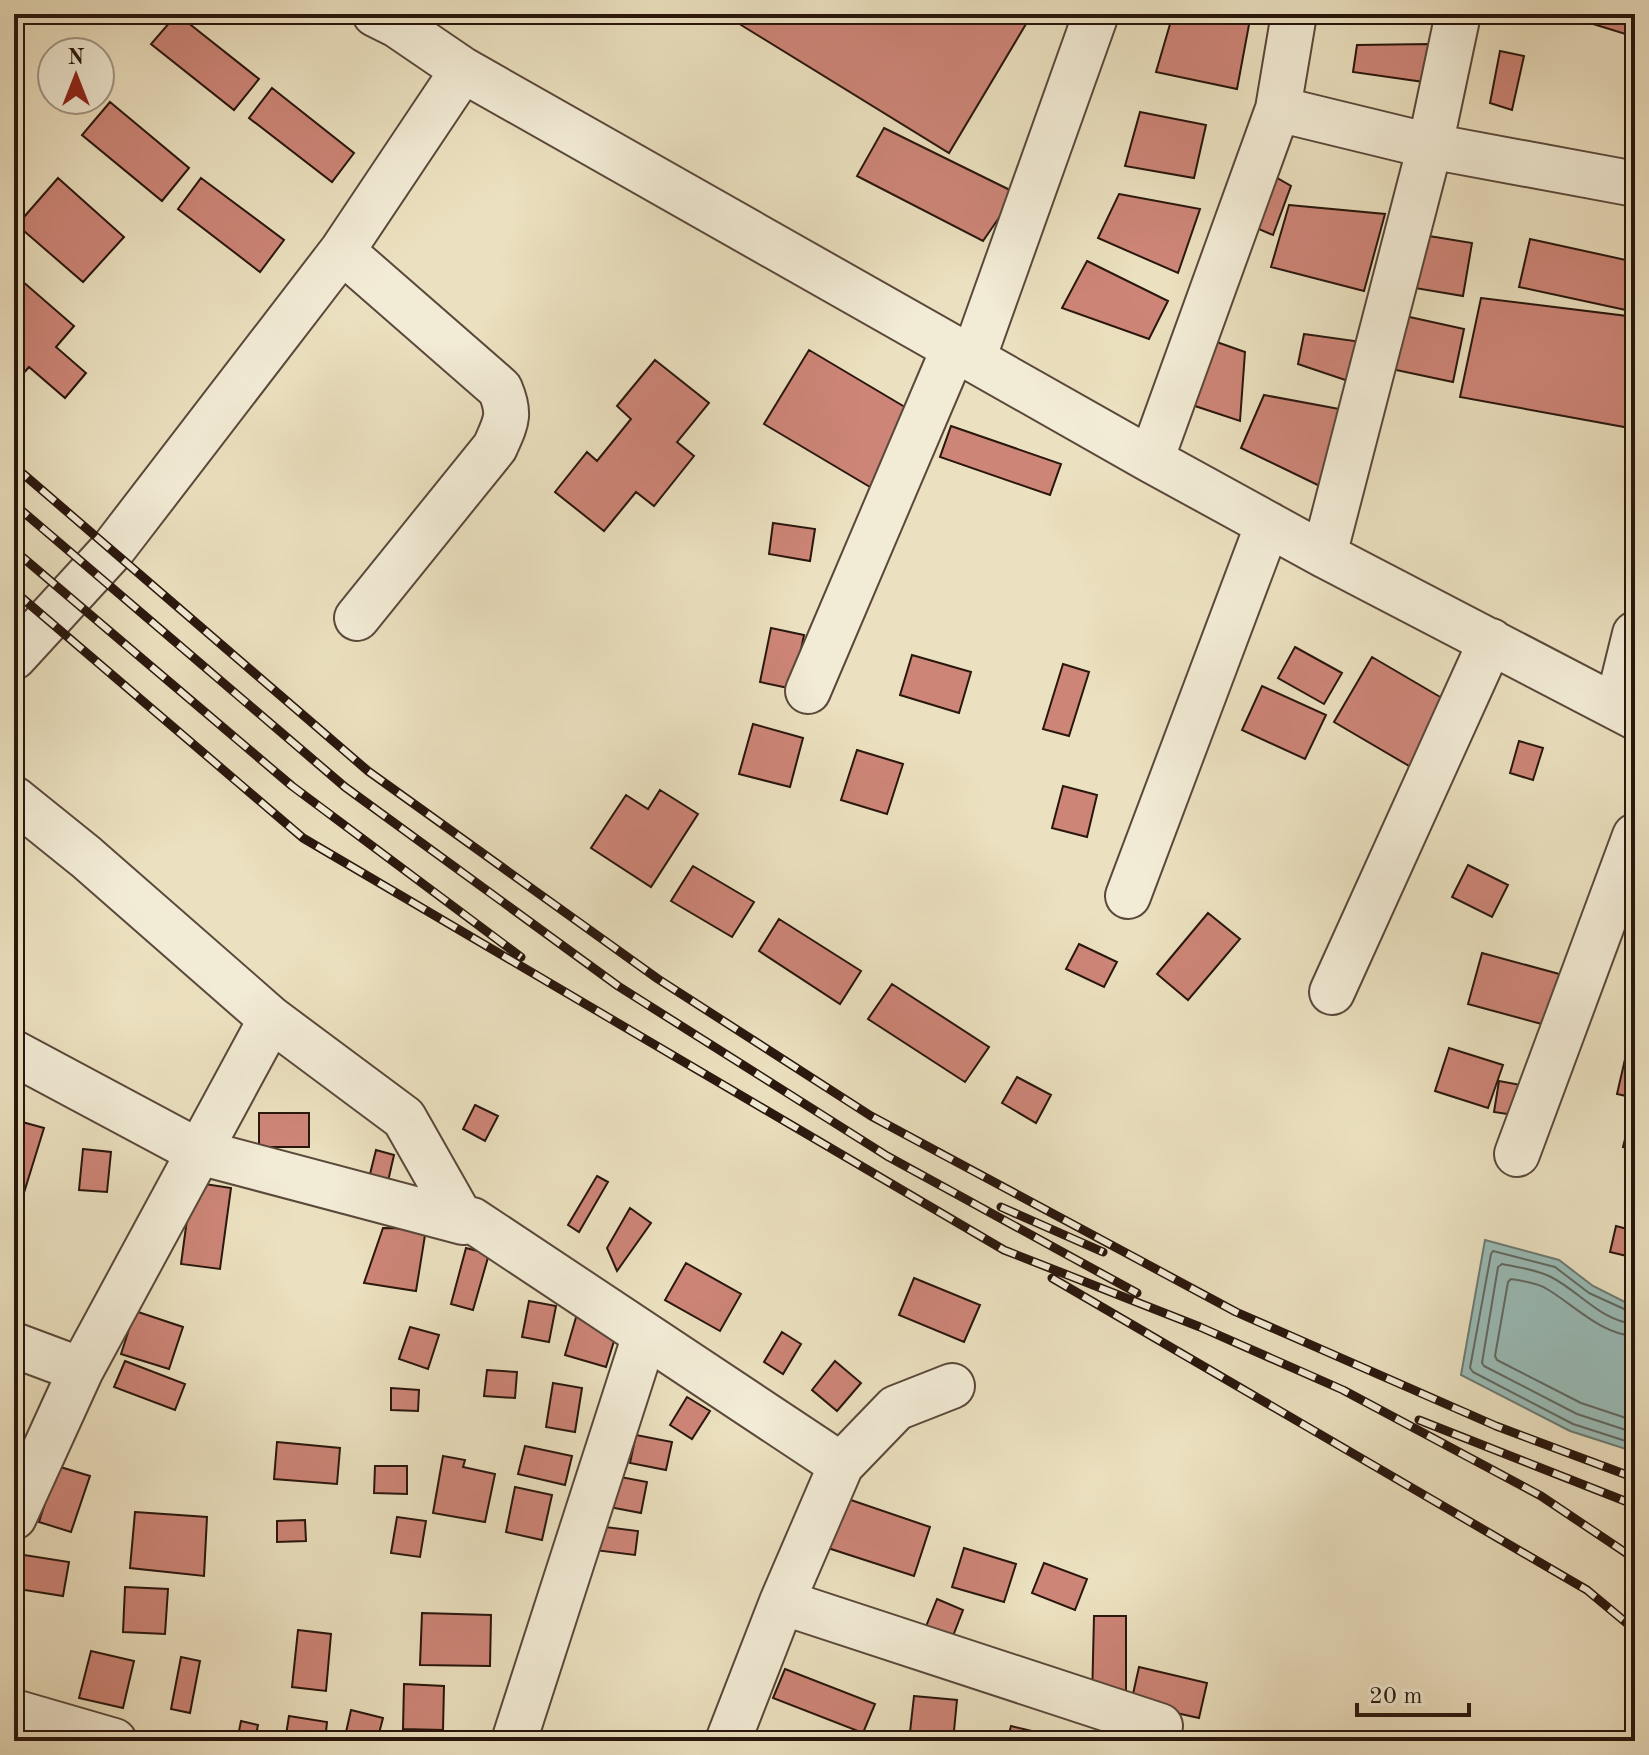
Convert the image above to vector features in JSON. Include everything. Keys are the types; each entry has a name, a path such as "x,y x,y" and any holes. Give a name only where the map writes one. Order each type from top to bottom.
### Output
{"street":[{"path":"375,14 397,25 463,70 1151,460 1324,555 1626,712 1635,634"},
{"path":"808,691 963,354 1096,14"},
{"path":"1151,460 1278,109 1294,14"},
{"path":"1324,555 1430,146 1458,14"},
{"path":"14,657 113,549 342,251 463,70"},
{"path":"1278,109 1430,146 1635,184"},
{"path":"342,251 500,389 507,408 504,427 495,447 357,618"},
{"path":"1128,896 1268,524"},
{"path":"1332,992 1491,641"},
{"path":"14,799 86,857 271,1019 404,1118 463,1222"},
{"path":"1517,1154 1635,836"},
{"path":"14,1517 81,1370 271,1019"},
{"path":"14,1053 199,1152 463,1222 472,1220 841,1465"},
{"path":"514,1741 645,1335"},
{"path":"14,1345 81,1370"},
{"path":"728,1741 782,1602 841,1465 896,1408 952,1386"},
{"path":"782,1602 1160,1726"},
{"path":"14,1712 114,1741"}],"water":[{"path":"1485,1240 1559,1260 1593,1286 1635,1307 1635,1452 1570,1431 1461,1375"}],"building":[{"path":"177,14 259,79 234,110 151,44"},
{"path":"747,14 1032,14 949,153 741,25"},
{"path":"1173,14 1251,14 1237,89 1156,72"},
{"path":"1593,14 1635,14 1635,37 1590,23"},
{"path":"1429,44 1431,83 1353,72 1357,45"},
{"path":"1500,51 1524,56 1512,110 1490,103"},
{"path":"272,88 354,153 332,182 249,118"},
{"path":"116,107 189,168 162,201 82,135 98,116 116,116"},
{"path":"1140,112 1206,125 1194,178 1125,166"},
{"path":"884,128 1016,193 983,241 857,176"},
{"path":"1265,171 1291,186 1273,235 1247,224"},
{"path":"58,178 124,237 83,282 17,225"},
{"path":"201,178 284,240 260,272 178,209"},
{"path":"1119,194 1200,209 1178,273 1098,238"},
{"path":"1289,205 1385,214 1364,291 1271,267"},
{"path":"1423,235 1472,243 1463,296 1415,288"},
{"path":"1530,239 1635,262 1635,312 1519,287"},
{"path":"1087,261 1168,301 1149,339 1062,308"},
{"path":"14,274 74,326 56,347 86,373 65,398 29,367 14,384"},
{"path":"1481,298 1635,317 1635,429 1460,397"},
{"path":"1396,314 1464,329 1453,382 1382,367"},
{"path":"1304,334 1369,343 1360,385 1298,364"},
{"path":"1211,340 1245,352 1240,421 1192,405"},
{"path":"809,350 920,416 875,490 764,424"},
{"path":"655,360 709,403 677,442 694,456 654,506 636,492 604,531 555,492 587,452 597,461 631,419 617,406"},
{"path":"1264,395 1350,411 1324,488 1241,448"},
{"path":"951,426 1061,464 1050,495 940,457"},
{"path":"773,523 815,529 810,561 769,554"},
{"path":"771,628 804,635 793,689 760,682"},
{"path":"1295,647 1342,673 1324,704 1278,678"},
{"path":"912,655 971,672 959,713 900,695"},
{"path":"1372,657 1459,708 1421,773 1334,722"},
{"path":"1063,664 1089,672 1069,736 1043,729"},
{"path":"1262,686 1326,715 1305,759 1242,730"},
{"path":"753,724 803,738 790,787 739,774"},
{"path":"1519,741 1543,748 1533,780 1510,773"},
{"path":"857,750 903,764 887,814 841,800"},
{"path":"1063,786 1097,795 1087,837 1052,828"},
{"path":"660,790 698,814 651,887 591,848 626,795 648,809"},
{"path":"1468,865 1508,885 1492,917 1452,897"},
{"path":"693,866 754,902 732,937 671,901"},
{"path":"1208,913 1240,939 1188,1000 1157,974"},
{"path":"779,919 861,971 840,1004 759,951"},
{"path":"1079,944 1117,962 1104,987 1066,969"},
{"path":"1482,953 1563,975 1549,1026 1468,1004"},
{"path":"892,984 989,1047 965,1082 868,1019"},
{"path":"1449,1048 1503,1065 1488,1108 1435,1091"},
{"path":"1626,1055 1635,1057 1635,1098 1617,1094"},
{"path":"1017,1077 1051,1095 1036,1123 1002,1103"},
{"path":"1499,1081 1526,1086 1521,1116 1494,1112"},
{"path":"475,1105 498,1116 485,1141 463,1129"},
{"path":"1632,1112 1635,1112 1635,1150 1623,1147"},
{"path":"259,1113 309,1113 309,1147 259,1147"},
{"path":"15,1120 44,1128 18,1212 14,1211"},
{"path":"83,1149 111,1152 107,1192 79,1190"},
{"path":"376,1150 394,1155 386,1190 367,1186"},
{"path":"597,1176 608,1182 579,1232 568,1225"},
{"path":"192,1182 231,1188 220,1269 181,1264"},
{"path":"630,1208 651,1223 617,1271 607,1248"},
{"path":"1616,1226 1635,1231 1635,1258 1610,1252"},
{"path":"383,1228 426,1229 416,1291 364,1283"},
{"path":"466,1248 489,1254 473,1310 451,1304"},
{"path":"686,1263 741,1294 720,1331 665,1300"},
{"path":"914,1278 980,1305 964,1342 899,1315"},
{"path":"529,1301 556,1306 549,1342 522,1337"},
{"path":"135,1311 183,1327 169,1369 121,1354"},
{"path":"577,1314 619,1325 606,1367 565,1355"},
{"path":"410,1327 439,1335 428,1369 399,1359"},
{"path":"782,1332 801,1344 783,1374 764,1362"},
{"path":"125,1361 185,1384 175,1410 114,1387"},
{"path":"835,1361 861,1383 837,1411 812,1390"},
{"path":"487,1370 517,1372 515,1398 484,1396"},
{"path":"553,1383 582,1388 575,1432 546,1427"},
{"path":"391,1388 419,1390 418,1411 391,1410"},
{"path":"687,1397 710,1411 692,1439 670,1425"},
{"path":"636,1435 672,1442 666,1470 630,1463"},
{"path":"277,1442 340,1448 337,1484 274,1479"},
{"path":"525,1446 572,1456 565,1485 518,1474"},
{"path":"443,1456 465,1460 463,1467 495,1474 485,1522 433,1513"},
{"path":"57,1466 90,1476 71,1532 39,1522"},
{"path":"375,1466 407,1466 407,1494 374,1493"},
{"path":"610,1475 647,1482 641,1513 604,1506"},
{"path":"515,1487 552,1495 542,1540 506,1532"},
{"path":"845,1498 930,1527 914,1576 828,1548"},
{"path":"135,1512 207,1517 204,1576 130,1568"},
{"path":"397,1517 426,1521 420,1557 391,1553"},
{"path":"305,1520 306,1541 277,1542 277,1521"},
{"path":"597,1526 638,1531 635,1555 594,1550"},
{"path":"964,1548 1016,1564 1004,1602 952,1587"},
{"path":"24,1555 69,1562 63,1596 18,1589"},
{"path":"1044,1563 1087,1579 1075,1610 1032,1593"},
{"path":"125,1587 168,1589 165,1634 123,1632"},
{"path":"937,1599 963,1610 948,1649 921,1639"},
{"path":"422,1613 491,1615 490,1666 420,1665"},
{"path":"1094,1616 1126,1616 1126,1701 1092,1700"},
{"path":"298,1630 331,1634 326,1691 292,1687"},
{"path":"91,1651 134,1661 123,1708 79,1698"},
{"path":"181,1657 200,1661 190,1713 171,1709"},
{"path":"1139,1667 1207,1683 1199,1718 1131,1703"},
{"path":"785,1669 875,1704 863,1733 773,1698"},
{"path":"404,1684 444,1686 443,1730 403,1729"},
{"path":"914,1696 957,1700 953,1741 909,1741"},
{"path":"351,1710 383,1718 377,1741 344,1741"},
{"path":"289,1716 327,1722 325,1741 285,1741"},
{"path":"241,1721 258,1725 255,1741 237,1741"},
{"path":"1011,1726 1053,1736 1051,1741 1007,1741"}],"railway":[{"path":"14,466 368,771 658,979 871,1116 1236,1312 1496,1426 1635,1478"},
{"path":"14,504 345,787 618,986 887,1156 1137,1293"},
{"path":"14,550 292,786 521,957"},
{"path":"14,591 303,838 1004,1250 1200,1327 1343,1390 1541,1496 1635,1559"},
{"path":"1001,1207 1103,1252"},
{"path":"1052,1278 1587,1590 1635,1630"},
{"path":"1419,1420 1635,1505"}]}
